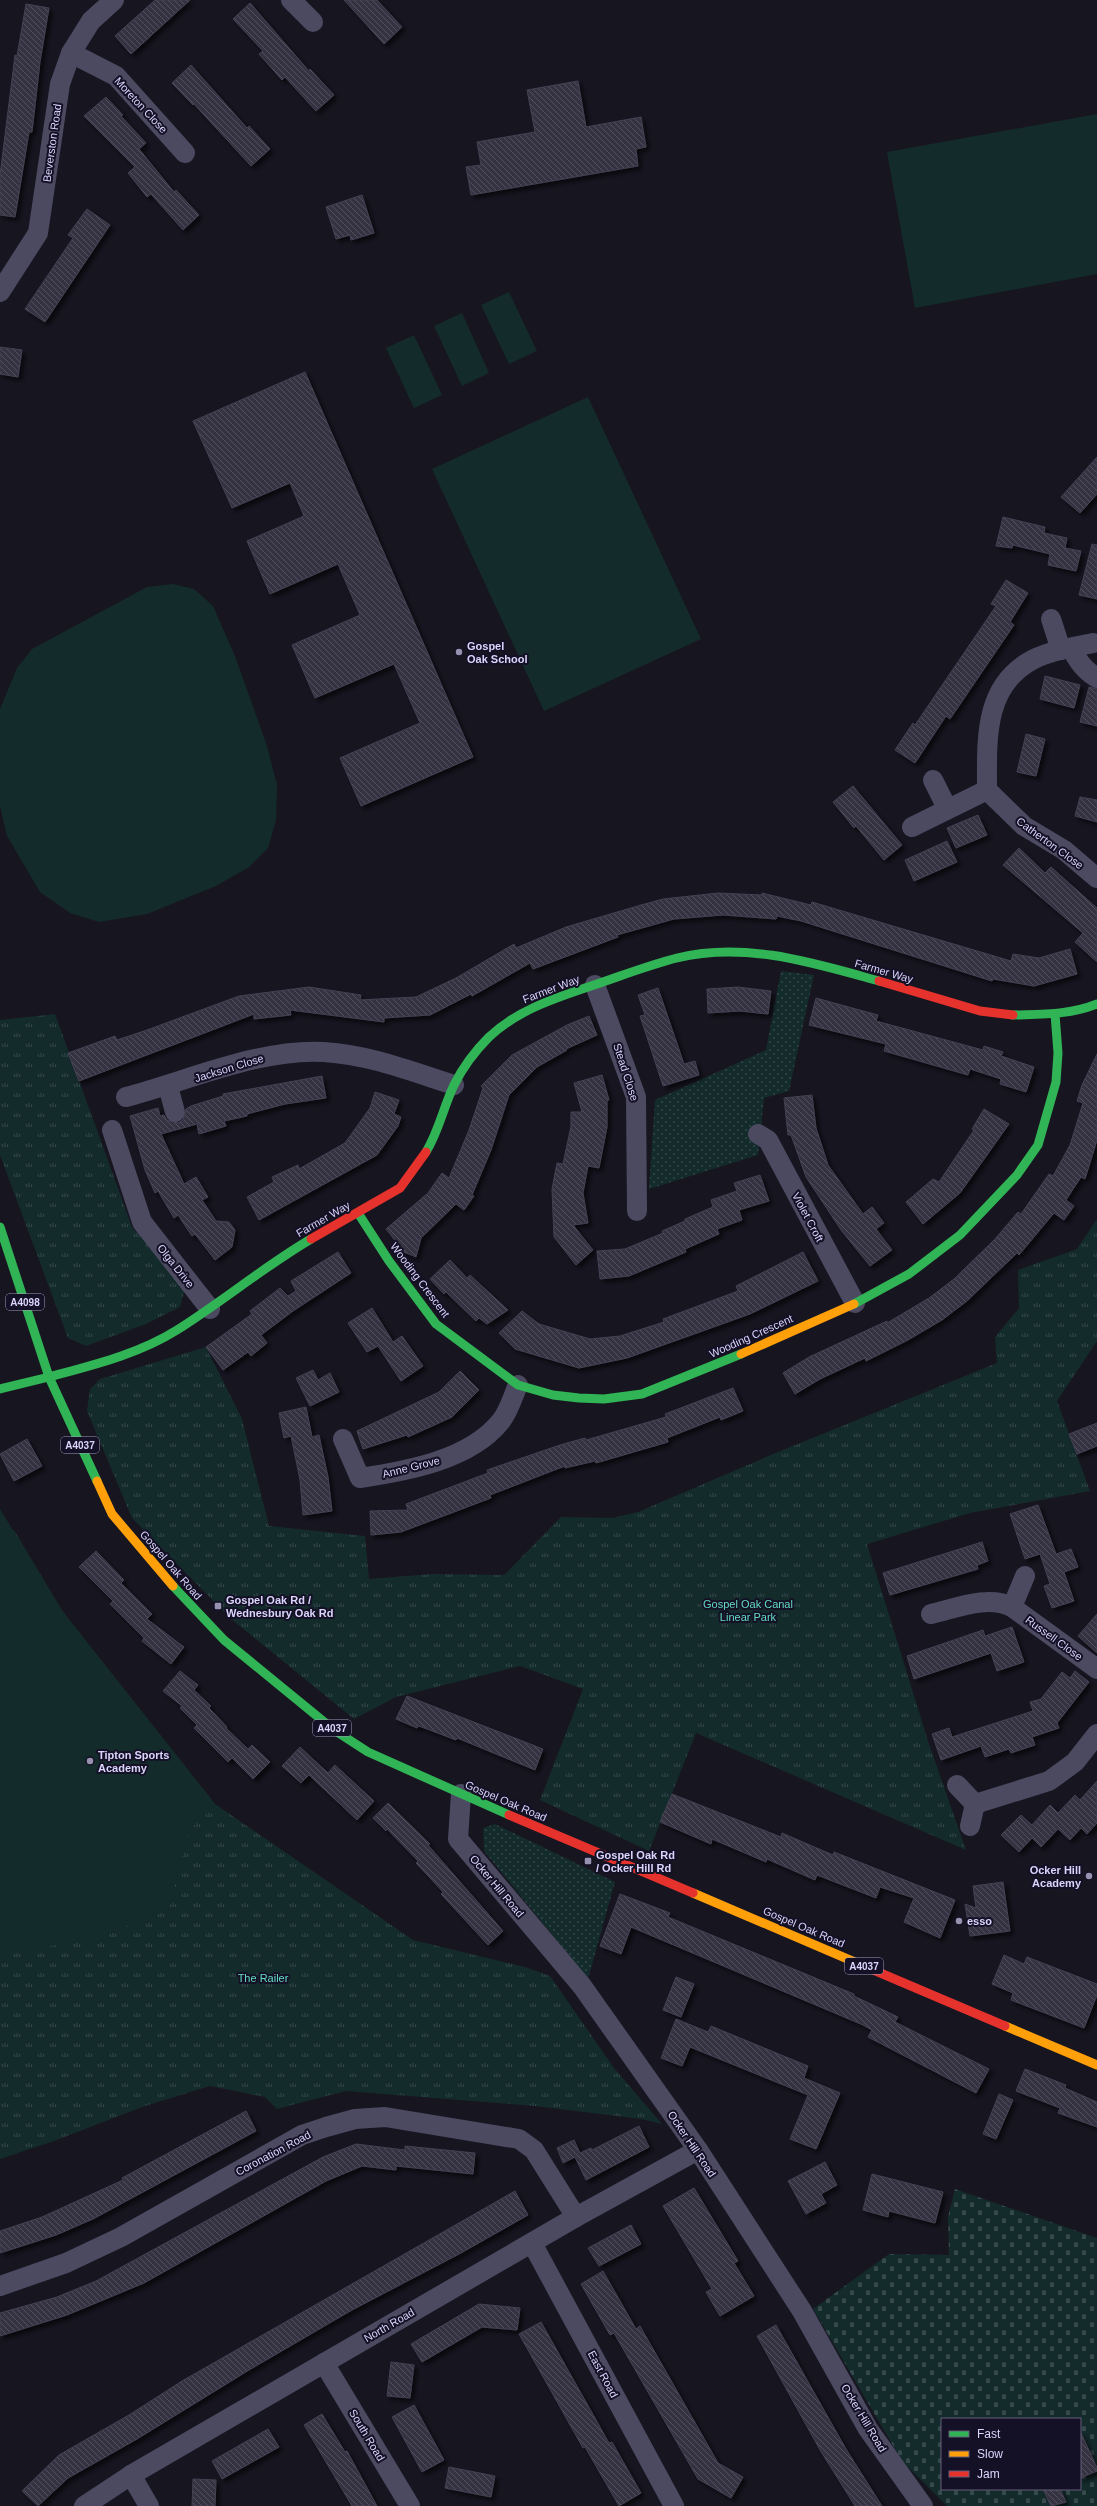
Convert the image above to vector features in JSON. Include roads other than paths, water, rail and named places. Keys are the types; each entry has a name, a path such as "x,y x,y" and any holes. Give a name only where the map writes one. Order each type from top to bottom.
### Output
{"street":[{"name":"Beverston Road","path":"0,292 38,233 60,84 70,53 92,21 114,0"},
{"path":"291,0 312,22"},
{"name":"Moreton Close","path":"70,53 116,76 185,153"},
{"path":"1051,619 1066,649 1097,678"},
{"path":"912,827 947,808 986,790 986,730 995,701 1008,678 1034,659 1066,649 1093,643"},
{"path":"933,780 947,808"},
{"name":"Catherton Close","path":"986,790 1024,826 1064,850 1097,878"},
{"name":"Farmer Way","path":"0,1389 98,1364 151,1344 210,1309 247,1280 400,1188 415,1169 434,1139 454,1085 469,1061 489,1037 519,1014 543,1002 678,958 720,953 758,954 812,962 980,1011 1010,1015 1055,1014 1082,1010 1097,1004"},
{"name":"Stead Close","path":"595,984 636,1097 637,1211"},
{"name":"Wooding Crescent","path":"358,1213 389,1261 436,1324 518,1385 553,1394 579,1398 604,1399 642,1394 739,1355 855,1303 909,1274 960,1235 1012,1180 1038,1145 1056,1082 1058,1052 1055,1014"},
{"name":"Jackson Close","path":"126,1097 168,1086 266,1056 323,1052 395,1064 454,1085"},
{"path":"168,1086 175,1112"},
{"name":"Olga Drive","path":"112,1130 142,1222 210,1309"},
{"name":"Violet Croft","path":"758,1134 768,1140 855,1303"},
{"name":"A4098","path":"0,1227 49,1377"},
{"name":"Gospel Oak Road","path":"49,1377 112,1514 158,1571 224,1640 334,1730 368,1752 461,1794 1097,2065"},
{"name":"Anne Grove","path":"343,1439 360,1478 435,1463 474,1444 501,1420 518,1385"},
{"path":"1012,1607 1025,1576"},
{"name":"Russell Close","path":"931,1614 981,1603 1001,1602 1012,1607 1097,1670"},
{"path":"975,1804 1049,1780 1075,1762 1097,1734"},
{"path":"957,1785 975,1804"},
{"name":"Ocker Hill Road","path":"461,1794 458,1840 582,1986 698,2150 802,2311 868,2429 923,2506"},
{"path":"970,1826 975,1804"},
{"name":"Coronation Road","path":"0,2286 66,2263 121,2237 302,2135 356,2119 384,2117 490,2132 518,2139 534,2150 576,2217"},
{"name":"North Road","path":"84,2506 131,2475 324,2363 576,2217 698,2150"},
{"name":"East Road","path":"532,2243 674,2506"},
{"name":"South Road","path":"324,2363 410,2506"},
{"path":"131,2475 149,2506"}],"place":[{"name":"Gospel Oak School","path":"459,652"},
{"name":"Gospel Oak Rd / Wednesbury Oak Rd","path":"218,1606"},
{"name":"Tipton Sports Academy","path":"90,1761"},
{"name":"Gospel Oak Rd / Ocker Hill Rd","path":"588,1861"},
{"name":"Ocker Hill Academy","path":"1089,1876"},
{"name":"esso","path":"959,1921"}],"park label":[{"name":"Gospel Oak Canal Linear Park","path":"748,1610"},
{"name":"The Railer","path":"263,1978"}]}
